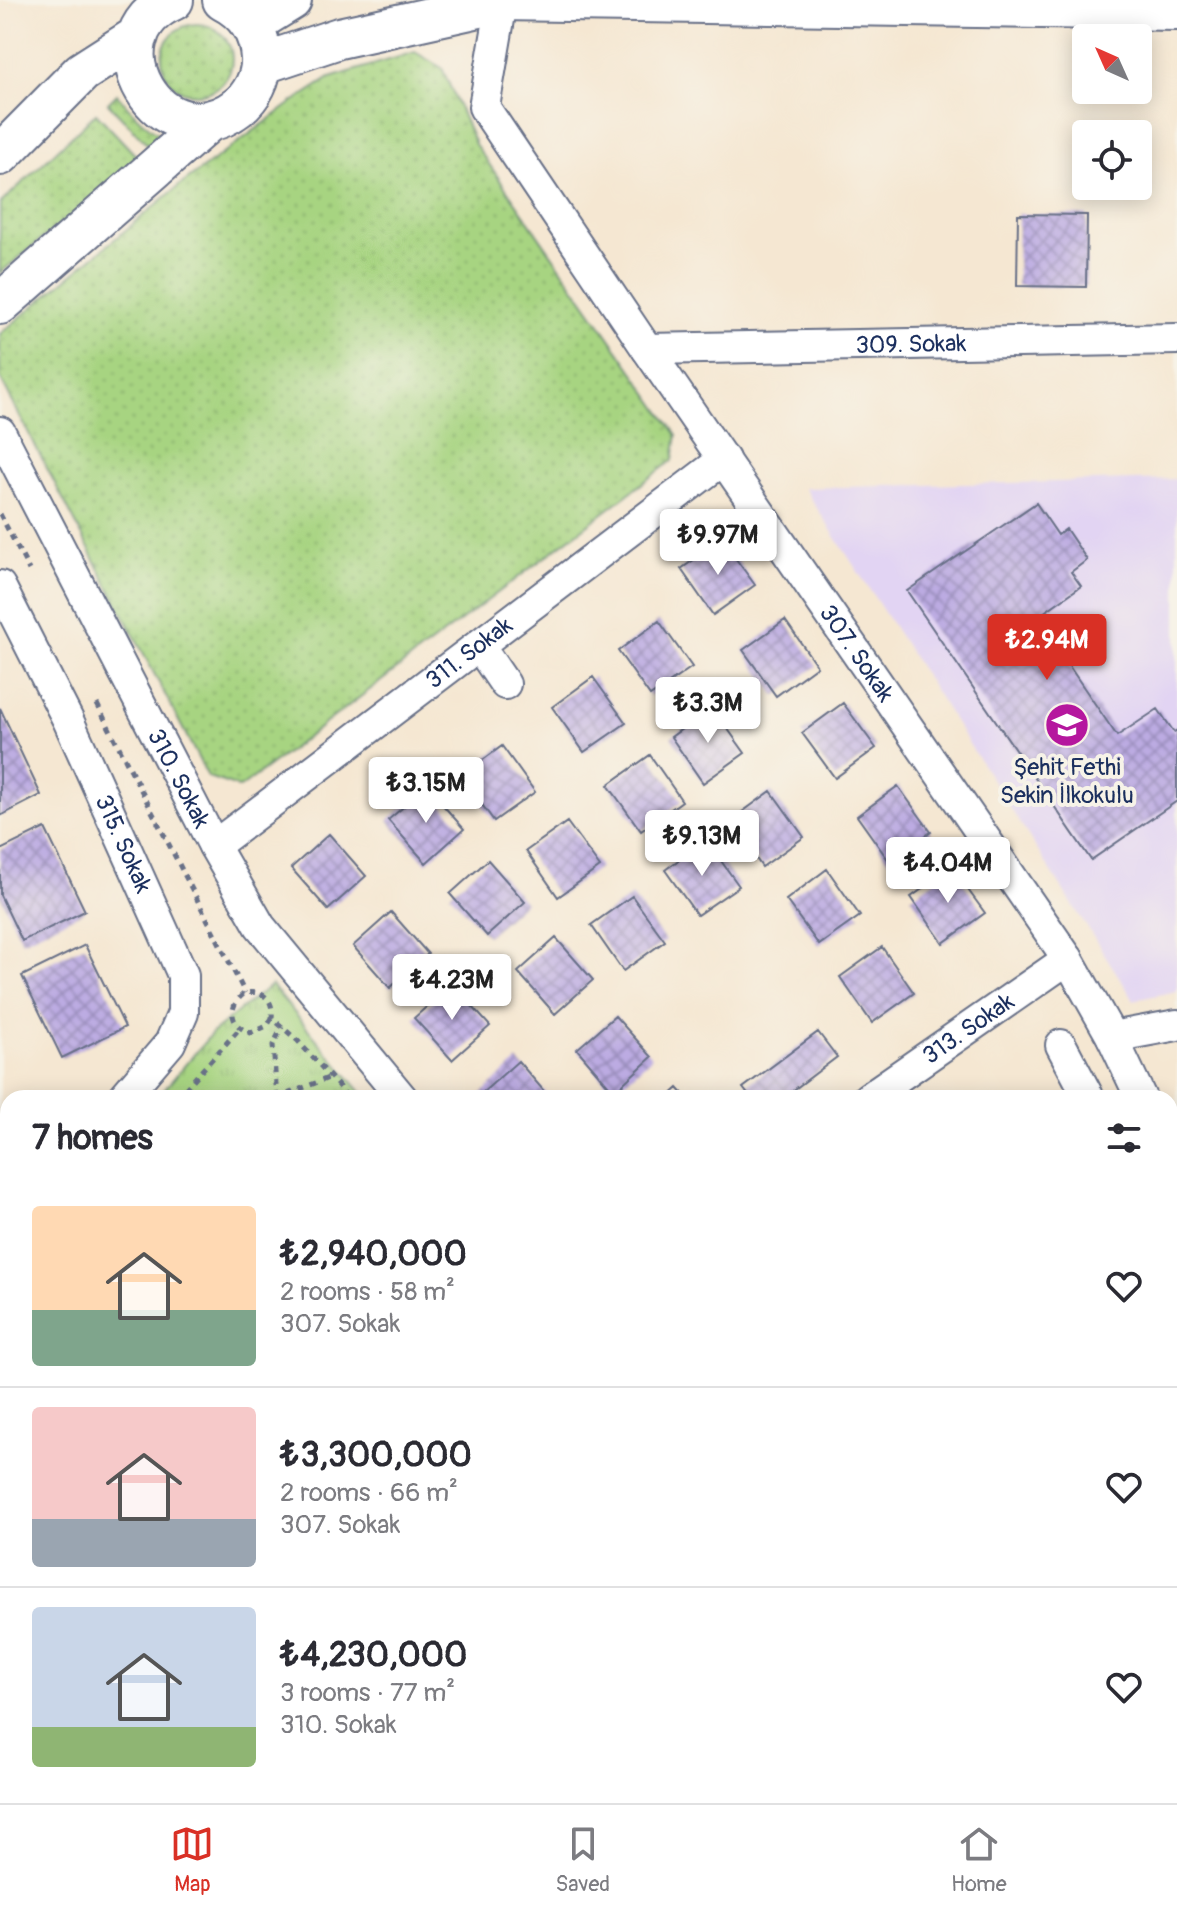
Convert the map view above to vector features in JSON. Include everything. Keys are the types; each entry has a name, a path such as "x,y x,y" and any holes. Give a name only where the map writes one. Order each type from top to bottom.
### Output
{"main road":[{"path":"173,0 163,4 148,18 138,36 134,52 135,68 140,85 149,99 176,118 192,121 209,121 228,114 245,101 256,84 261,64 260,43 246,11 291,0"},
{"path":"261,64 339,38 497,1 767,2 1177,10"},
{"path":"0,155 82,72 138,36"},
{"path":"0,304 209,121"}],"street":[{"name":"307. Sokak","path":"497,1 484,107 1068,959 1112,1037 1137,1090"},
{"name":"309. Sokak","path":"647,349 1177,339"},
{"name":"310. Sokak","path":"0,432 214,846 260,926 395,1090"},
{"name":"311. Sokak","path":"214,846 724,459"},
{"name":"315. Sokak","path":"0,586 68,720 183,975 183,1013 170,1043 130,1090"},
{"path":"479,646 505,684"},
{"name":"313. Sokak","path":"880,1090 1068,959"},
{"path":"1112,1037 1177,1025"},
{"path":"1061,1045 1085,1090"}],"path":[{"path":"0,514 35,582"},
{"path":"91,691 245,993"},
{"path":"245,993 262,994 273,1008 272,1018 260,1031 251,1033 240,1028 232,1015 233,1006 245,993"},
{"path":"272,1018 342,1090"},
{"path":"276,1090 273,1045 282,1027"},
{"path":"184,1090 240,1028"},
{"path":"298,1090 331,1077"}],"shaded area":[{"name":"Şehit Fethi Sekin İlkokulu","path":"1177,479 1177,991 1134,1000 804,488"}],"green space":[{"path":"190,24 204,24 226,39 232,59 230,72 222,84 204,94 190,94 168,79 162,66 162,52 177,30"},
{"path":"415,52 442,68 475,144 677,435 673,460 240,788 208,777 0,378 0,334 179,186 293,102 330,78"},
{"path":"117,94 151,129 165,138 152,149 108,103"},
{"path":"96,113 140,160 0,273 0,204"},
{"path":"271,985 359,1090 164,1090 213,1032"}],"building":[{"path":"1018,214 1087,215 1086,287 1017,286"},
{"path":"1036,503 1058,535 1066,529 1087,560 1071,572 1081,586 1036,618 1117,736 1158,709 1174,732 1177,730 1177,801 1091,860 907,591"},
{"path":"722,540 755,585 713,615 681,569"},
{"path":"785,620 817,666 776,696 743,650"},
{"path":"659,621 692,667 650,696 618,651"},
{"path":"593,677 626,723 584,752 552,707"},
{"path":"843,703 876,748 835,778 802,733"},
{"path":"712,707 745,753 703,783 671,737"},
{"path":"0,708 41,795 0,816"},
{"path":"502,746 535,792 494,821 461,776"},
{"path":"650,755 682,801 641,831 608,785"},
{"path":"898,786 931,832 889,861 857,816"},
{"path":"427,787 464,829 426,863 388,820"},
{"path":"771,791 804,837 762,867 730,821"},
{"path":"567,822 600,867 558,897 526,851"},
{"path":"45,828 85,911 22,941 0,895 0,850"},
{"path":"329,834 366,876 328,910 291,868"},
{"path":"706,840 739,886 697,915 665,870"},
{"path":"488,860 525,902 487,936 450,894"},
{"path":"952,868 985,913 943,943 911,897"},
{"path":"827,869 860,916 819,945 786,900"},
{"path":"632,896 665,941 623,971 591,925"},
{"path":"391,912 428,954 390,988 353,946"},
{"path":"556,938 593,980 555,1014 518,972"},
{"path":"85,945 125,1027 62,1058 22,976"},
{"path":"882,947 914,993 872,1023 840,977"},
{"path":"452,984 490,1026 452,1060 414,1018"},
{"path":"615,1016 652,1057 616,1090 612,1090 577,1049"},
{"path":"818,1032 837,1057 794,1090 743,1088"},
{"path":"518,1061 543,1090 486,1090"}],"place":[{"name":"Şehit Fethi Sekin İlkokulu","path":"1067,725"}]}
